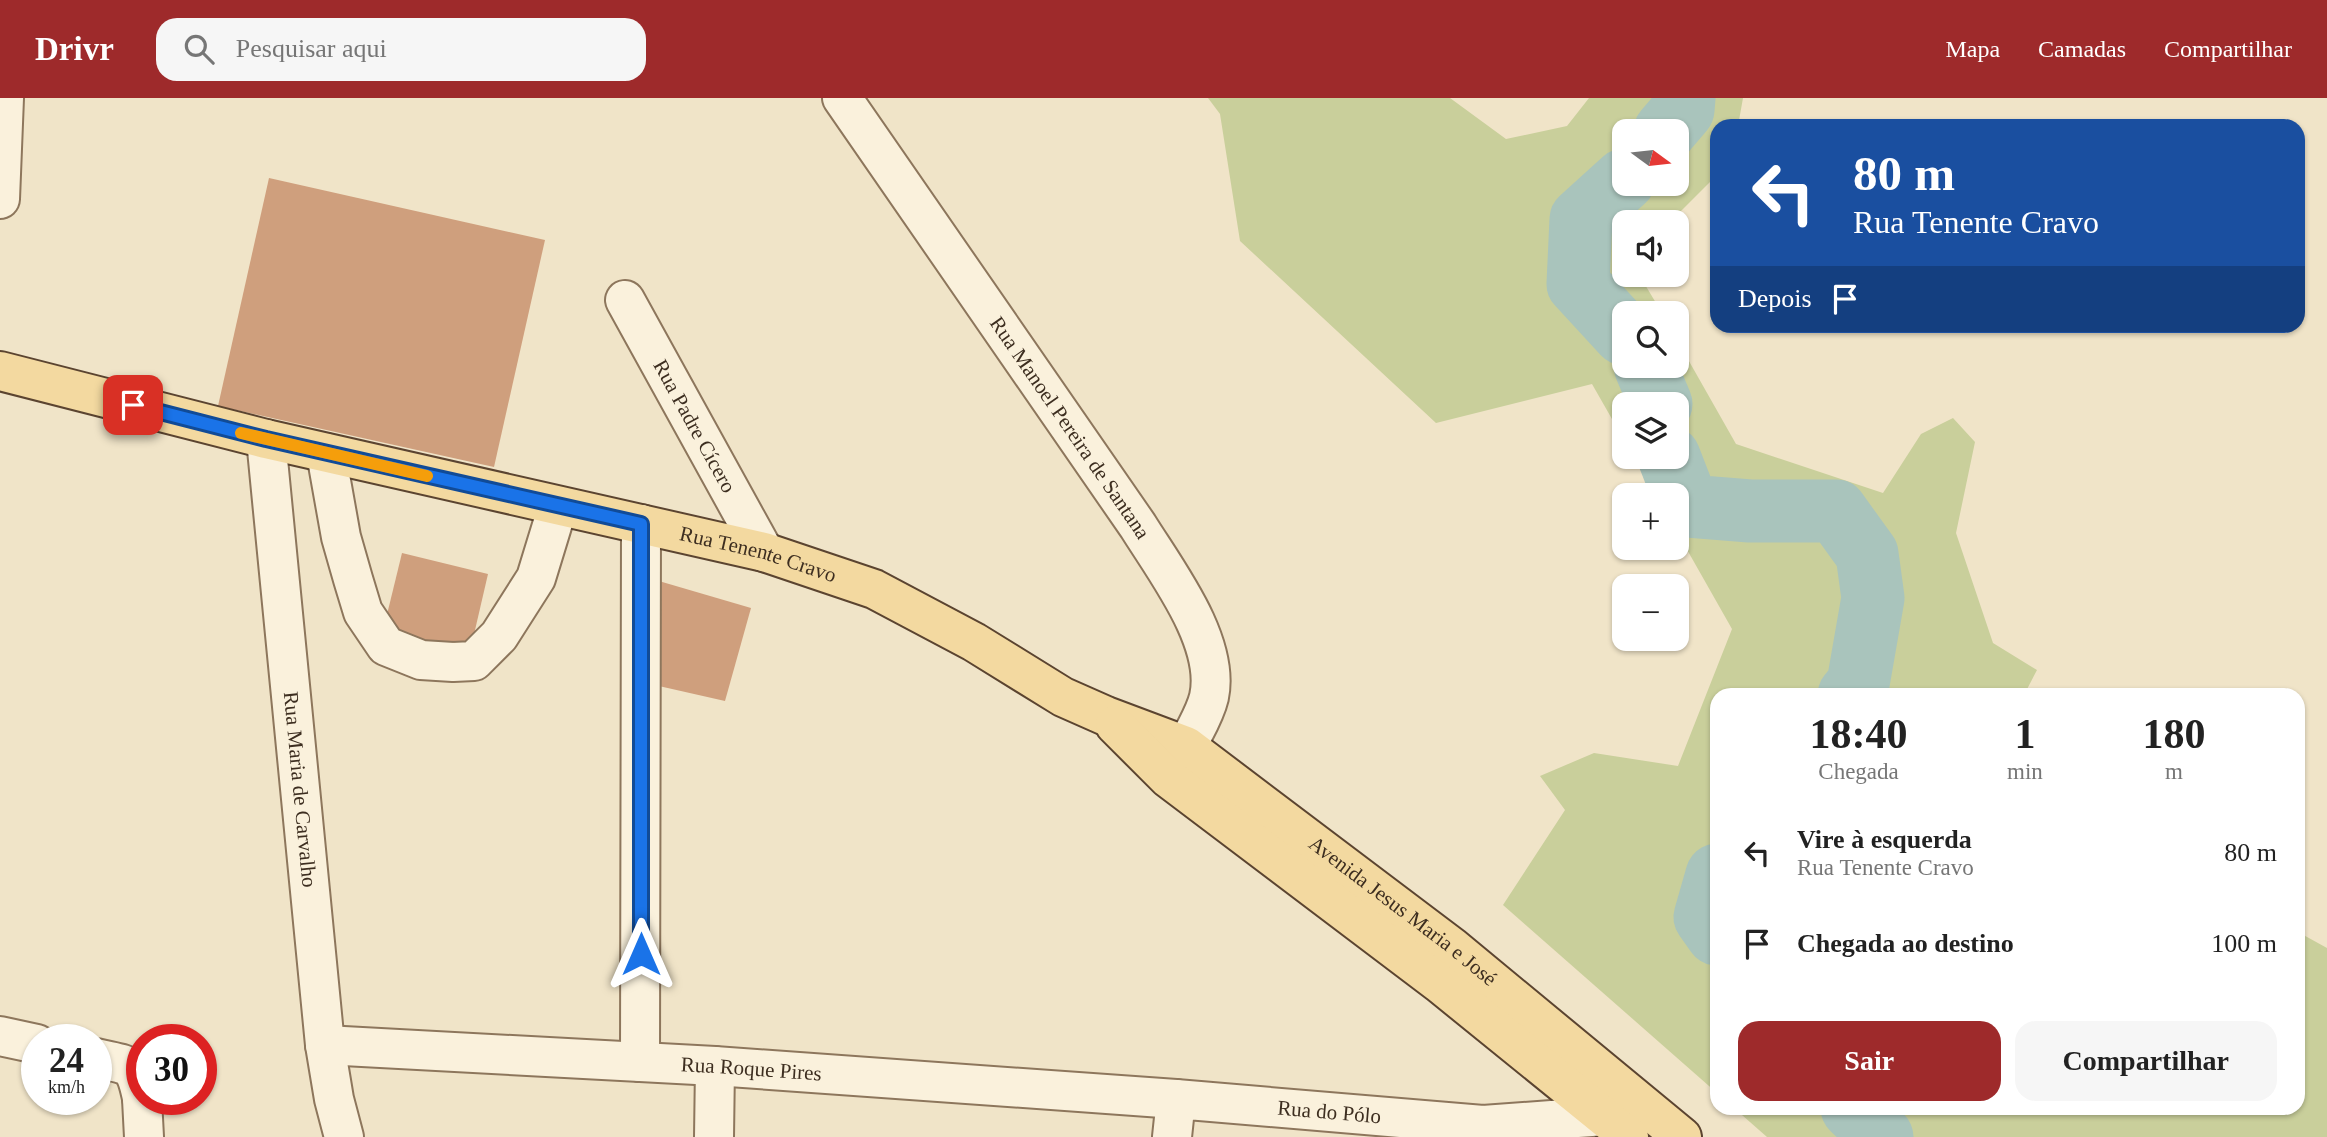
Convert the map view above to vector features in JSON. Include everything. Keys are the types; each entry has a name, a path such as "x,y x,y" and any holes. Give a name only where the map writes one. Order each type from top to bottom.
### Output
{"main road":[{"name":"Rua Tenente Cravo","path":"0,371 266,439 764,552 874,589 975,642"},
{"name":"Avenida Jesus Maria e José","path":"975,642 1063,697 1106,716 1452,947 1682,1137"},
{"name":"Avenida Jesus Maria e José","path":"1177,762 1439,983 1617,1127"}],"street":[{"path":"0,200 5,98"},
{"name":"Rua Manoel Pereira de Santana","path":"842,98 1138,526 1177,589 1200,634 1211,666 1209,697 1177,762"},
{"name":"Rua Padre Cícero","path":"625,300 764,552"},
{"name":"Rua Maria de Carvalho","path":"266,439 325,1045 334,1099 344,1137"},
{"path":"326,453 341,537 363,612 386,646 421,660 474,660 499,636 536,578 558,506"},
{"path":"640,1062 641,524"},
{"path":"0,1036 21,1041"},
{"name":"Rua Roque Pires","path":"325,1045 715,1066 1177,1099"},
{"path":"714,1137 715,1066"},
{"path":"1172,1137 1177,1099"},
{"name":"Rua do Pólo","path":"1177,1099 1483,1125 1617,1127"},
{"path":"142,1115 144,1137"}],"green space":[{"path":"1208,98 1450,98 1506,139 1567,126 1589,98 1743,98 1739,119 1710,119 1710,182 1682,210 1612,210 1612,287 1646,287 1655,301 1612,301 1612,378 1689,378 1689,361 1736,444 1883,493 1921,434 1953,418 1975,442 1956,533 1993,643 2037,670 2028,688 1710,688 1710,1087 1503,905 1565,810 1540,776 1594,753 1678,766 1732,629 1689,553 1689,483 1648,483 1640,469 1689,469 1689,392 1612,392 1612,419 1592,384 1436,423 1240,241 1220,114"},
{"path":"2305,936 2327,948 2327,1137 1767,1137 1742,1115 2305,1115"}],"building":[{"path":"269,178 545,240 494,467 218,406"},
{"path":"402,553 488,574 469,656 382,635"},
{"path":"652,579 751,608 725,701 650,684"}],"waterway":[{"path":"1675,119 1683,110 1684,98"},
{"path":"1612,191 1581,219 1578,284 1612,321"},
{"path":"1650,378 1656,392"},
{"path":"1674,469 1688,506 1750,511 1836,511 1867,554 1873,598 1858,684 1855,688"},
{"path":"1710,900 1705,917 1710,924"},
{"path":"1859,1115 1882,1137"}],"slow traffic":[{"path":"241,433 427,476"}],"route":[{"path":"133,405 266,439 641,524 641,954"}]}
